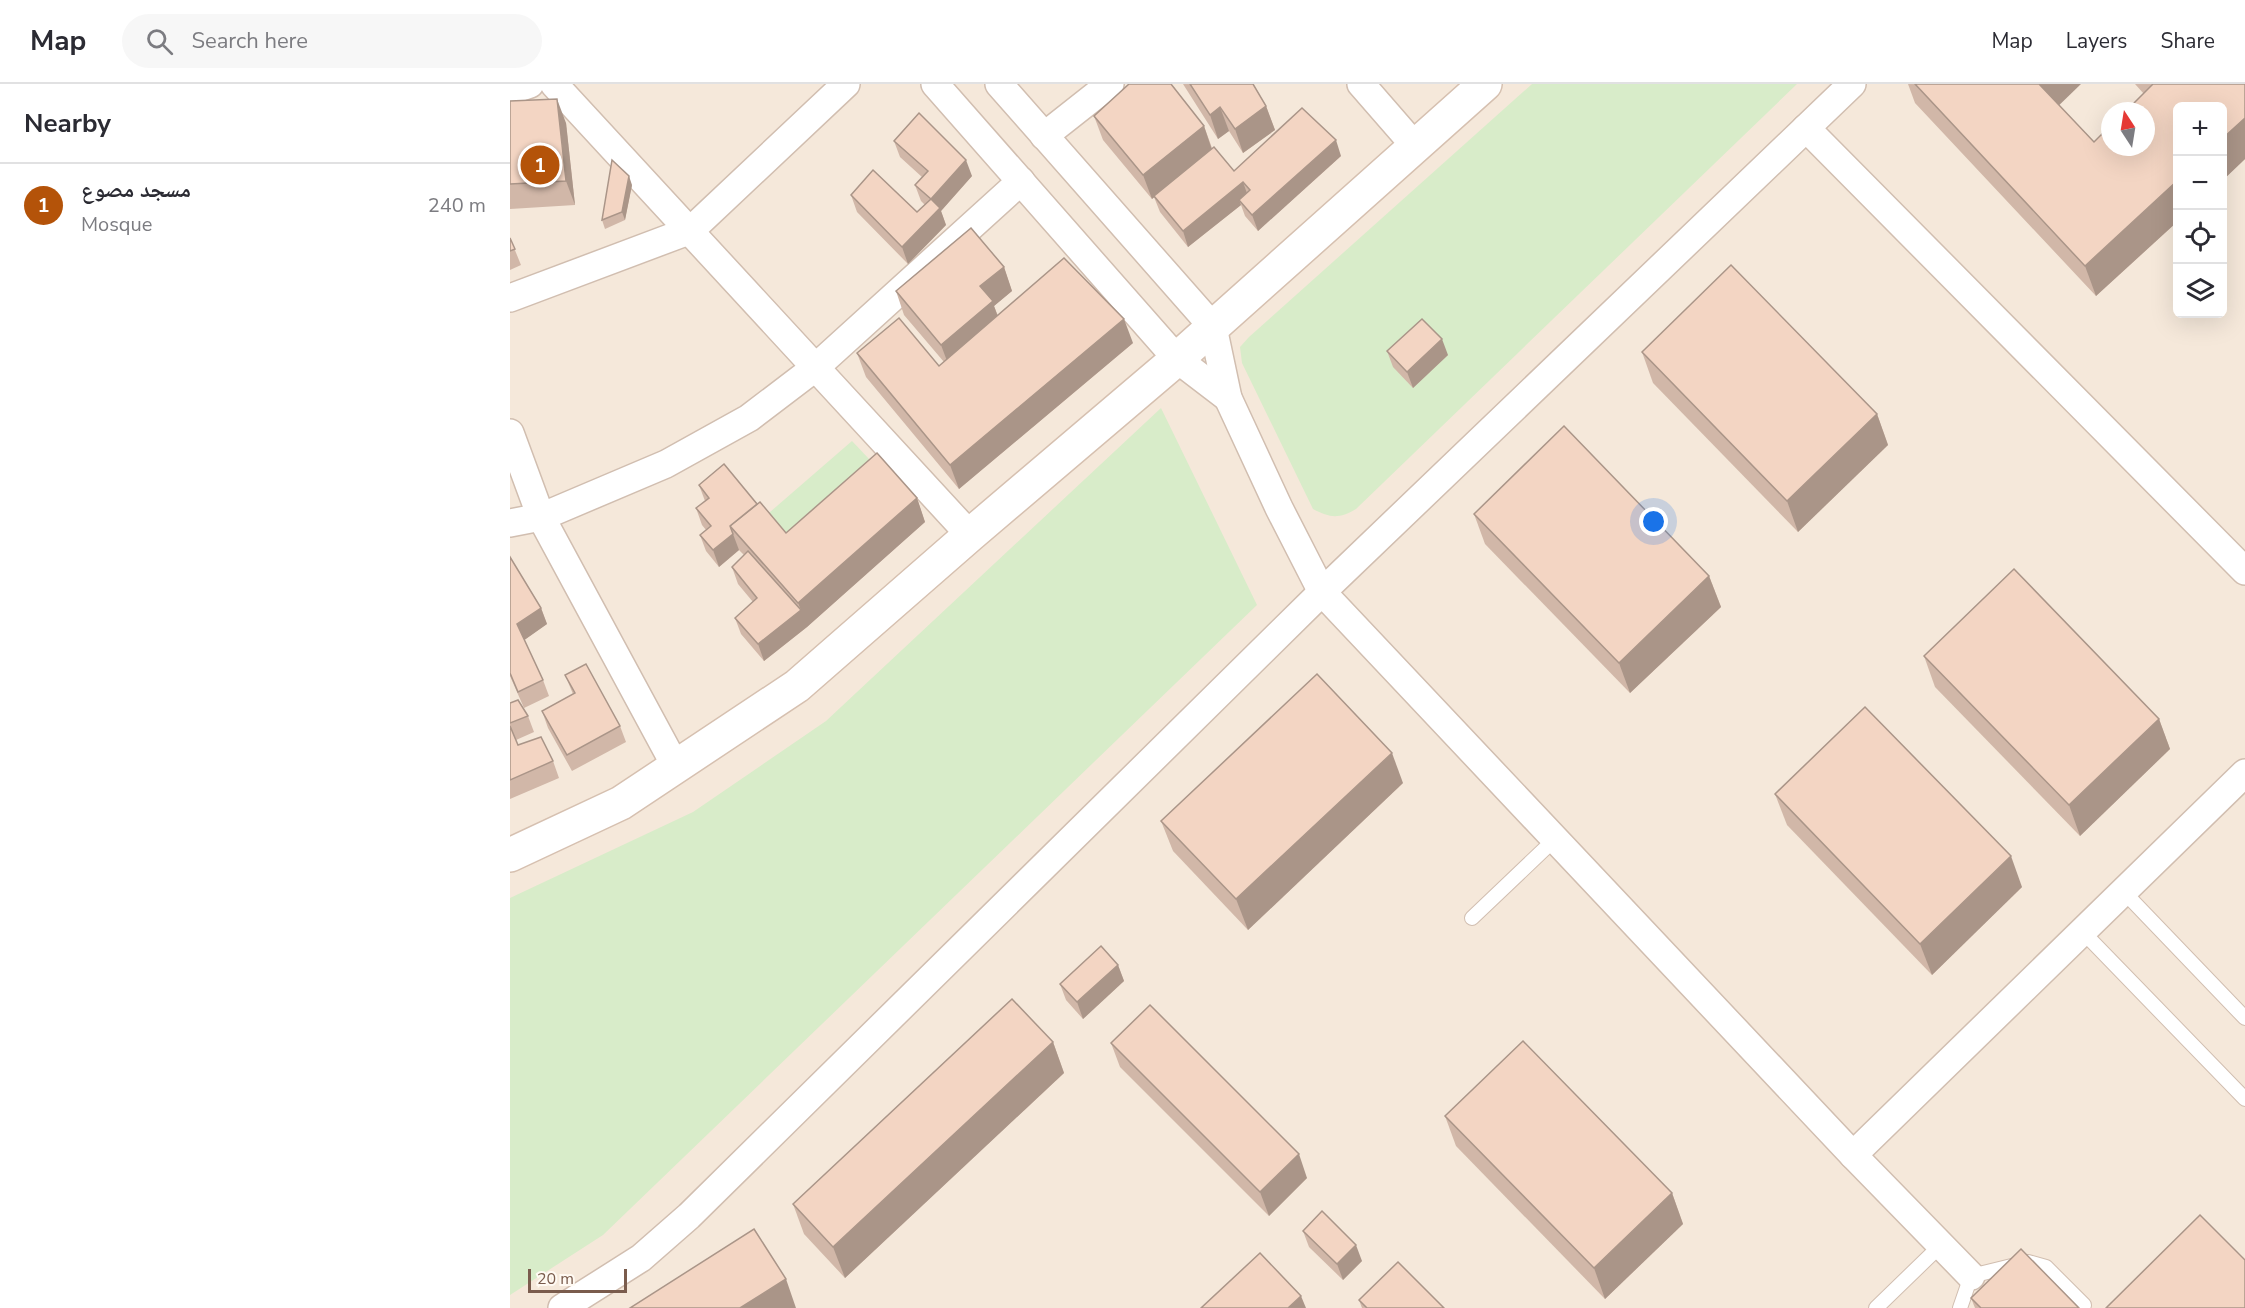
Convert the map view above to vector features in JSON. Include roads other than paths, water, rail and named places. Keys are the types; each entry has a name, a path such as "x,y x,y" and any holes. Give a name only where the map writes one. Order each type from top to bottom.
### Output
{"street":[{"path":"510,91 530,84"},
{"path":"554,84 970,535"},
{"path":"510,298 691,230 846,84"},
{"path":"935,84 1178,359 1228,398"},
{"path":"999,84 1213,327 1228,398 1322,592 1853,1155 1971,1275"},
{"path":"1044,136 1110,84"},
{"path":"1361,84 1415,146"},
{"path":"510,855 621,803 797,686 970,535 1178,359 1485,84"},
{"path":"562,1308 641,1258 689,1216 1322,592 1852,84"},
{"path":"1806,128 2245,571"},
{"path":"510,523 541,517 666,464 749,418 816,367 1021,181"},
{"path":"510,433 541,517 676,767"},
{"path":"1853,1155 2245,773"}],"lane":[{"path":"1472,918 1555,839"},
{"path":"2124,892 2245,1018"},
{"path":"2084,932 2245,1099"},
{"path":"1876,1308 1941,1245"},
{"path":"1960,1308 1971,1275 2028,1262 2046,1267 2084,1305"}],"place":[{"name":"مسجد مصوع","path":"540,165"}]}
